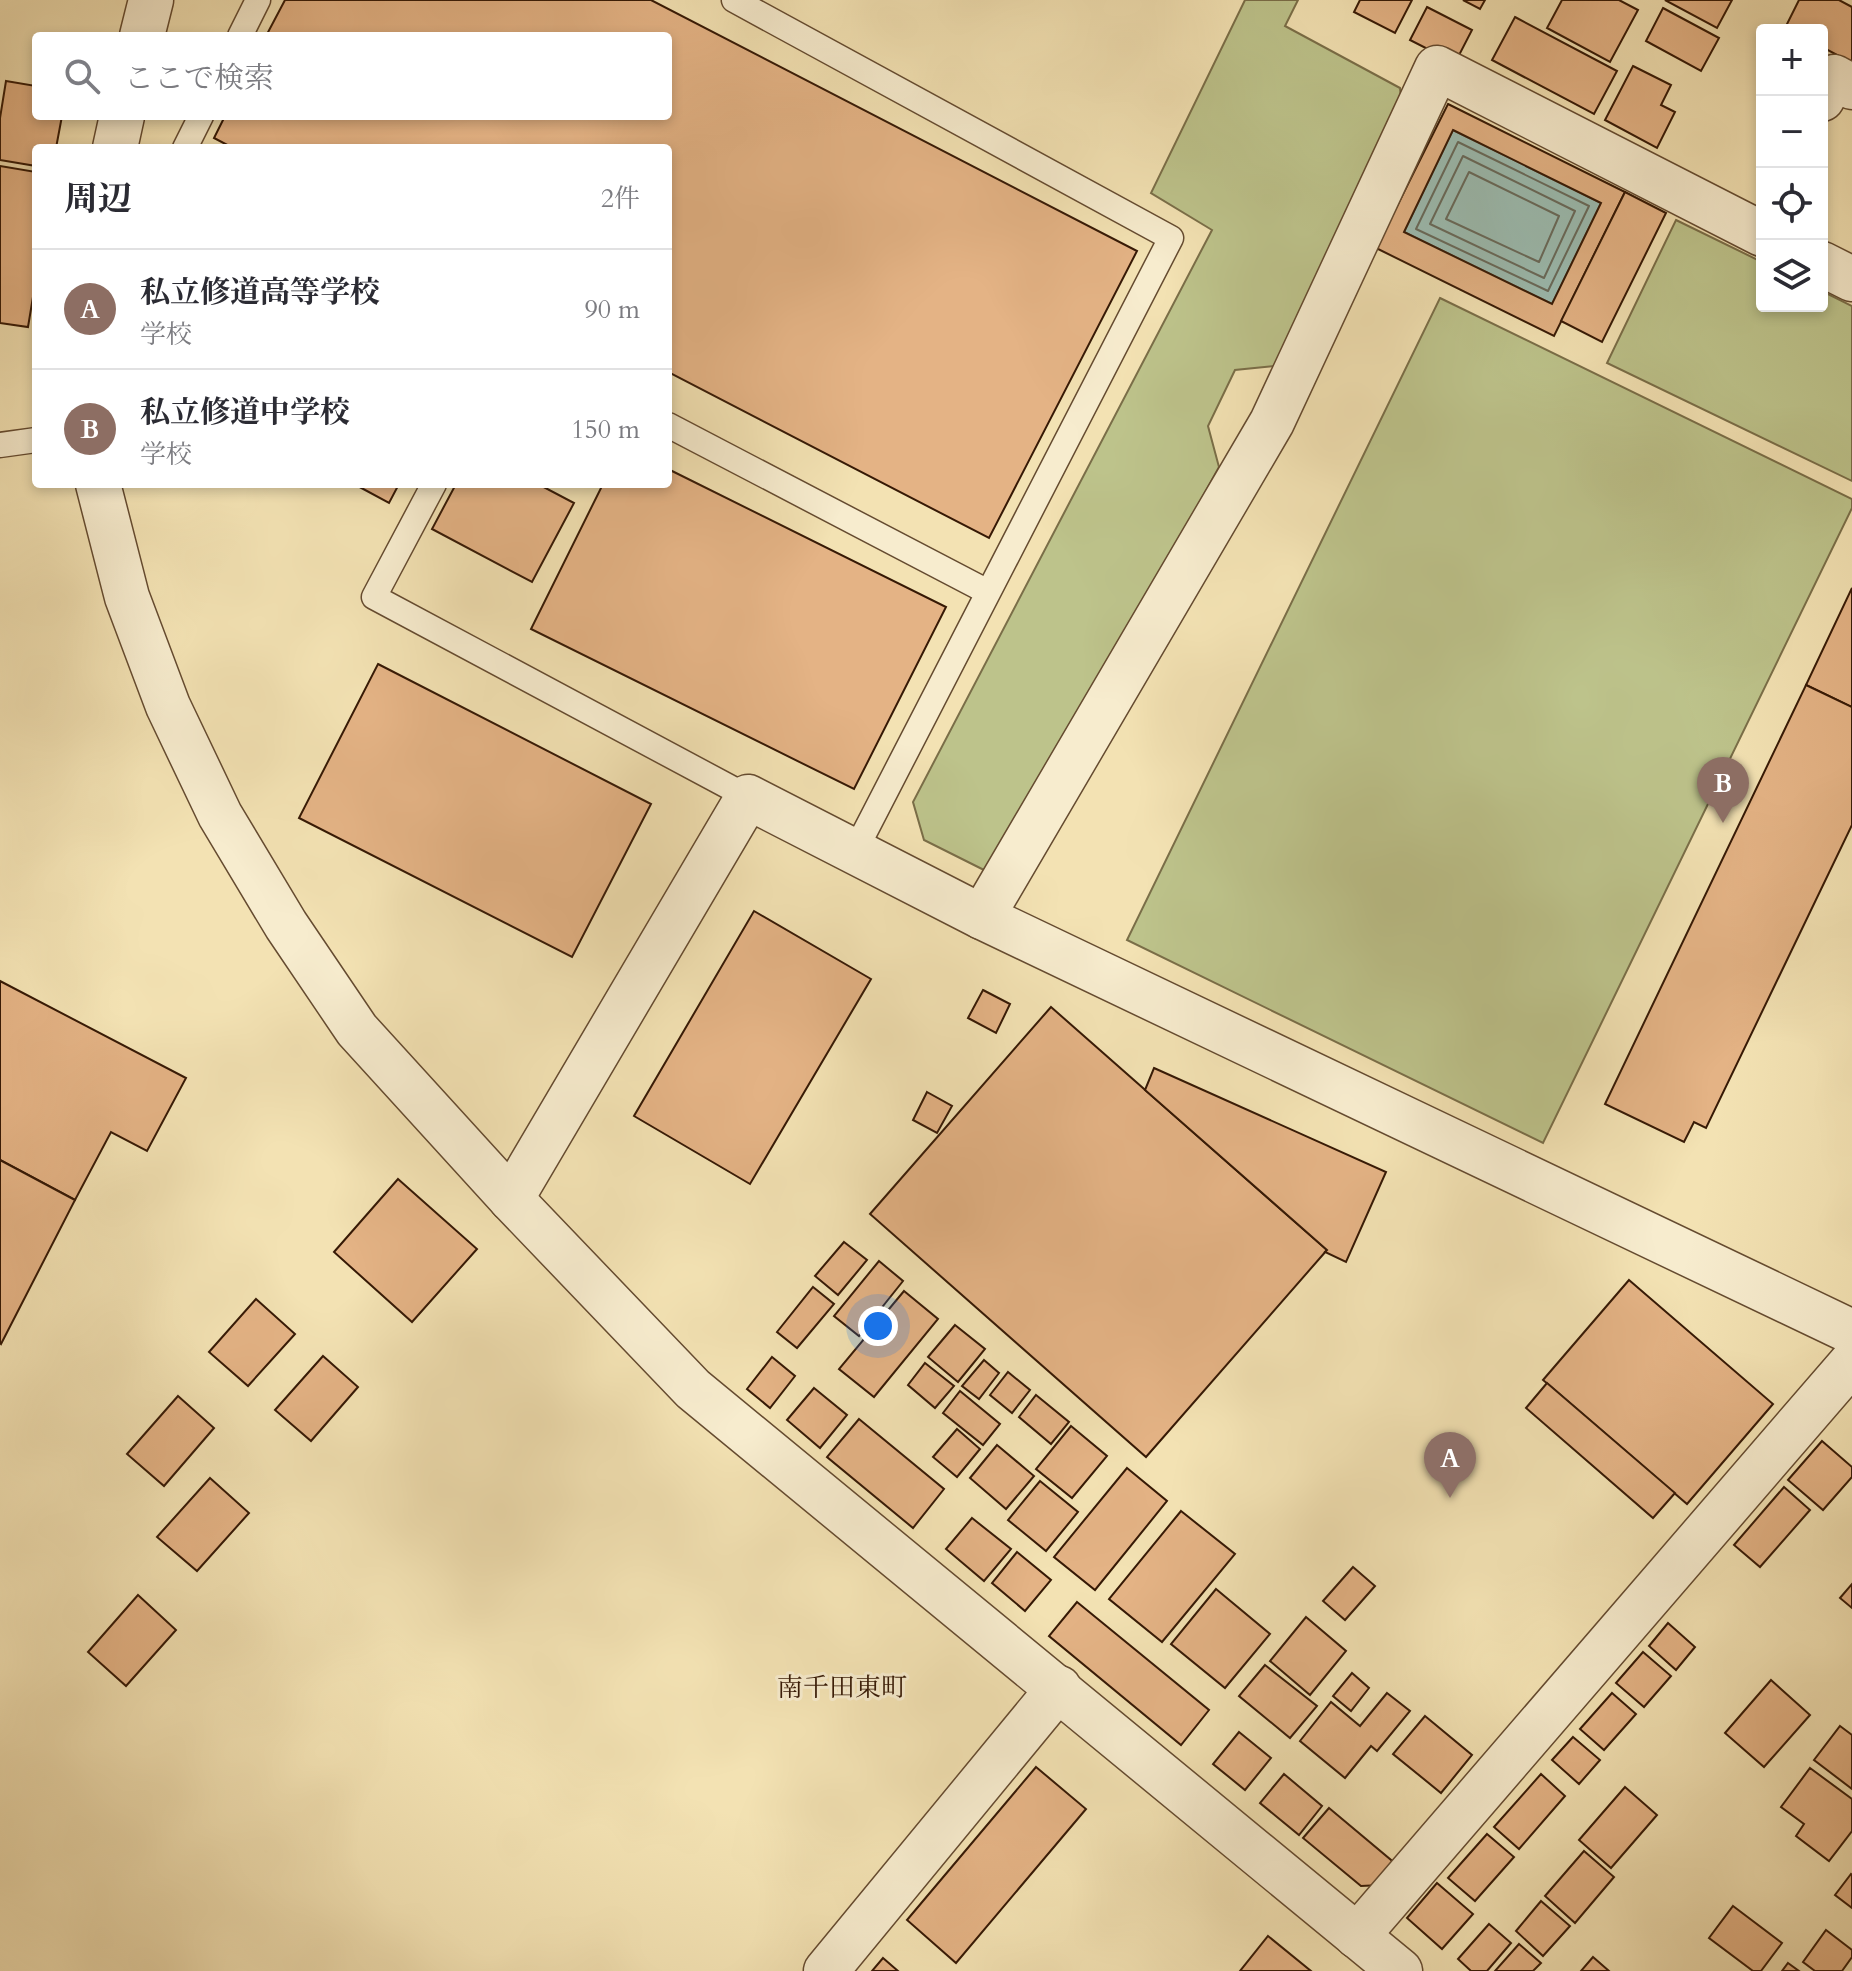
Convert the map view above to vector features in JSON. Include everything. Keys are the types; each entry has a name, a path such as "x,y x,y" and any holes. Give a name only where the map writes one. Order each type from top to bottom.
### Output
{"street":[{"path":"143,32 151,0"},
{"path":"982,917 1272,422 1437,68 1756,224"},
{"path":"1824,96 1834,77 1852,87"},
{"path":"1828,267 1852,279"},
{"path":"99,488 127,597 168,706 220,815 286,925 357,1030 511,1199 693,1389 1400,1971"},
{"path":"511,1199 748,797 982,917 1852,1332"},
{"path":"1357,1936 1852,1362"},
{"path":"826,1971 1059,1688"}],"lane":[{"path":"242,32 258,0"},
{"path":"734,0 1171,238 986,591 854,853"},
{"path":"187,144 199,120"},
{"path":"672,427 986,591"},
{"path":"0,445 32,441"},
{"path":"432,488 374,597 748,797"}],"green space":[{"path":"1245,0 1298,0 1285,26 1400,88 1402,110 1274,366 1235,370 1208,426 1219,467 1003,861 986,871 924,840 913,802 1212,230 1151,193"},
{"path":"1676,220 1756,259 1756,312 1828,312 1828,294 1852,306 1852,481 1607,363"},
{"path":"1440,298 1852,499 1852,508 1543,1143 1127,940"}],"water":[{"path":"1453,130 1601,203 1552,304 1404,232"}],"building":[{"path":"285,0 651,0 1137,251 989,538 672,374 672,144 225,144 214,138 223,120 672,120 672,32 268,32"},
{"path":"1360,0 1412,0 1395,33 1354,12"},
{"path":"1463,0 1485,0 1480,9"},
{"path":"1562,0 1619,0 1638,10 1610,62 1547,28"},
{"path":"1665,0 1732,0 1717,28"},
{"path":"1799,0 1839,0 1852,7 1852,63 1828,50 1828,24 1787,24"},
{"path":"1427,7 1472,30 1455,63 1410,40"},
{"path":"1663,8 1719,38 1701,71 1646,41"},
{"path":"1515,17 1617,71 1594,114 1492,60"},
{"path":"1633,66 1671,85 1661,105 1675,112 1657,148 1605,120"},
{"path":"6,81 32,85 32,120 61,120 57,144 32,144 32,165 0,160 0,118"},
{"path":"1448,104 1625,192 1554,336 1376,248","holes":["1453,130 1601,203 1552,304 1404,232"]},
{"path":"0,166 32,171 32,303 28,327 0,323"},
{"path":"1625,192 1666,213 1602,342 1561,321"},
{"path":"672,471 946,607 854,789 531,629 601,488 672,488"},
{"path":"361,488 397,488 389,503"},
{"path":"454,488 546,488 574,503 532,582 432,529"},
{"path":"1852,588 1852,707 1806,685"},
{"path":"378,664 651,804 572,957 299,818"},
{"path":"1806,685 1852,707 1852,825 1706,1128 1694,1122 1684,1142 1605,1104"},
{"path":"754,911 871,979 750,1184 634,1116"},
{"path":"0,981 186,1078 147,1151 111,1132 75,1200 0,1160"},
{"path":"983,990 1010,1004 996,1033 968,1018"},
{"path":"1051,1007 1327,1250 1146,1457 870,1214"},
{"path":"1154,1068 1386,1172 1346,1262 1325,1252 1327,1250 1145,1090"},
{"path":"927,1092 952,1106 937,1133 913,1120"},
{"path":"0,1160 75,1200 1,1344 0,1343"},
{"path":"398,1179 477,1249 412,1322 334,1252"},
{"path":"844,1242 867,1260 838,1295 815,1276"},
{"path":"879,1261 903,1281 859,1336 834,1316"},
{"path":"1629,1280 1773,1404 1687,1504 1543,1380"},
{"path":"813,1287 834,1304 797,1348 777,1332"},
{"path":"904,1291 938,1319 874,1397 839,1369"},
{"path":"256,1299 295,1334 248,1386 209,1352"},
{"path":"955,1325 985,1349 958,1382 928,1357"},
{"path":"323,1356 358,1387 311,1441 275,1410"},
{"path":"772,1357 795,1376 770,1408 747,1389"},
{"path":"984,1360 999,1373 979,1399 962,1386"},
{"path":"925,1363 954,1386 935,1408 908,1385"},
{"path":"1008,1372 1030,1390 1012,1413 990,1395"},
{"path":"1547,1383 1675,1493 1653,1518 1526,1408"},
{"path":"814,1388 847,1415 820,1448 787,1420"},
{"path":"960,1391 1000,1424 983,1445 943,1413"},
{"path":"1036,1395 1069,1422 1051,1444 1019,1417"},
{"path":"178,1396 214,1428 164,1486 127,1454"},
{"path":"859,1419 944,1489 913,1528 827,1457"},
{"path":"1071,1426 1107,1456 1072,1498 1036,1469"},
{"path":"957,1429 980,1449 957,1477 933,1457"},
{"path":"1822,1441 1852,1467 1852,1477 1823,1510 1788,1480"},
{"path":"997,1445 1034,1476 1006,1509 970,1478"},
{"path":"1127,1468 1167,1501 1095,1590 1054,1557"},
{"path":"210,1478 249,1513 197,1571 157,1537"},
{"path":"1040,1481 1078,1512 1046,1551 1008,1520"},
{"path":"1784,1487 1810,1510 1760,1567 1734,1545"},
{"path":"1181,1511 1235,1554 1162,1642 1109,1599"},
{"path":"972,1518 1011,1549 984,1581 946,1549"},
{"path":"1017,1552 1051,1580 1025,1611 992,1583"},
{"path":"1353,1567 1375,1586 1345,1620 1323,1601"},
{"path":"1852,1584 1852,1608 1840,1598"},
{"path":"1216,1589 1270,1634 1225,1688 1171,1644"},
{"path":"138,1595 176,1630 126,1686 88,1652"},
{"path":"1077,1602 1209,1710 1181,1745 1049,1636"},
{"path":"1306,1617 1346,1651 1310,1695 1270,1661"},
{"path":"1668,1623 1695,1647 1676,1670 1649,1646"},
{"path":"1643,1652 1671,1676 1644,1707 1616,1683"},
{"path":"1265,1665 1317,1706 1290,1738 1239,1696"},
{"path":"1352,1673 1369,1688 1351,1711 1333,1696"},
{"path":"1771,1680 1810,1715 1764,1767 1725,1733"},
{"path":"1387,1693 1410,1711 1377,1751 1371,1746 1345,1778 1300,1741 1331,1702 1360,1726"},
{"path":"1612,1693 1636,1714 1604,1750 1580,1729"},
{"path":"1425,1716 1472,1755 1441,1793 1393,1754"},
{"path":"1840,1726 1852,1735 1852,1789 1814,1760"},
{"path":"1239,1732 1271,1758 1245,1790 1213,1764"},
{"path":"1573,1737 1600,1760 1579,1784 1552,1760"},
{"path":"1036,1767 1086,1809 956,1963 907,1920"},
{"path":"1810,1768 1852,1799 1852,1831 1829,1861 1796,1836 1804,1824 1781,1807"},
{"path":"1284,1774 1322,1806 1299,1835 1260,1803"},
{"path":"1541,1774 1565,1796 1519,1849 1494,1827"},
{"path":"1625,1787 1657,1815 1611,1868 1579,1840"},
{"path":"1329,1808 1397,1865 1381,1885 1361,1886 1303,1838"},
{"path":"1487,1834 1514,1857 1475,1901 1448,1878"},
{"path":"1584,1851 1614,1877 1575,1923 1545,1896"},
{"path":"1852,1875 1852,1908 1835,1895"},
{"path":"1437,1883 1473,1914 1442,1949 1407,1918"},
{"path":"1541,1901 1570,1926 1543,1956 1516,1931"},
{"path":"1733,1906 1782,1943 1761,1971 1753,1971 1709,1938"},
{"path":"1489,1924 1511,1943 1487,1971 1471,1971 1458,1959"},
{"path":"1826,1930 1852,1950 1852,1957 1842,1971 1815,1971 1803,1962"},
{"path":"1268,1936 1311,1971 1240,1971"},
{"path":"1519,1944 1541,1963 1533,1971 1495,1971"},
{"path":"1593,1957 1609,1971 1581,1971"},
{"path":"883,1958 898,1971 872,1971"},
{"path":"1788,1963 1799,1971 1782,1971"}],"place":[{"name":"私立修道中学校","path":"1723,823"},
{"name":"私立修道高等学校","path":"1450,1498"}],"district":[{"name":"南千田東町","path":"842,1687"}]}
